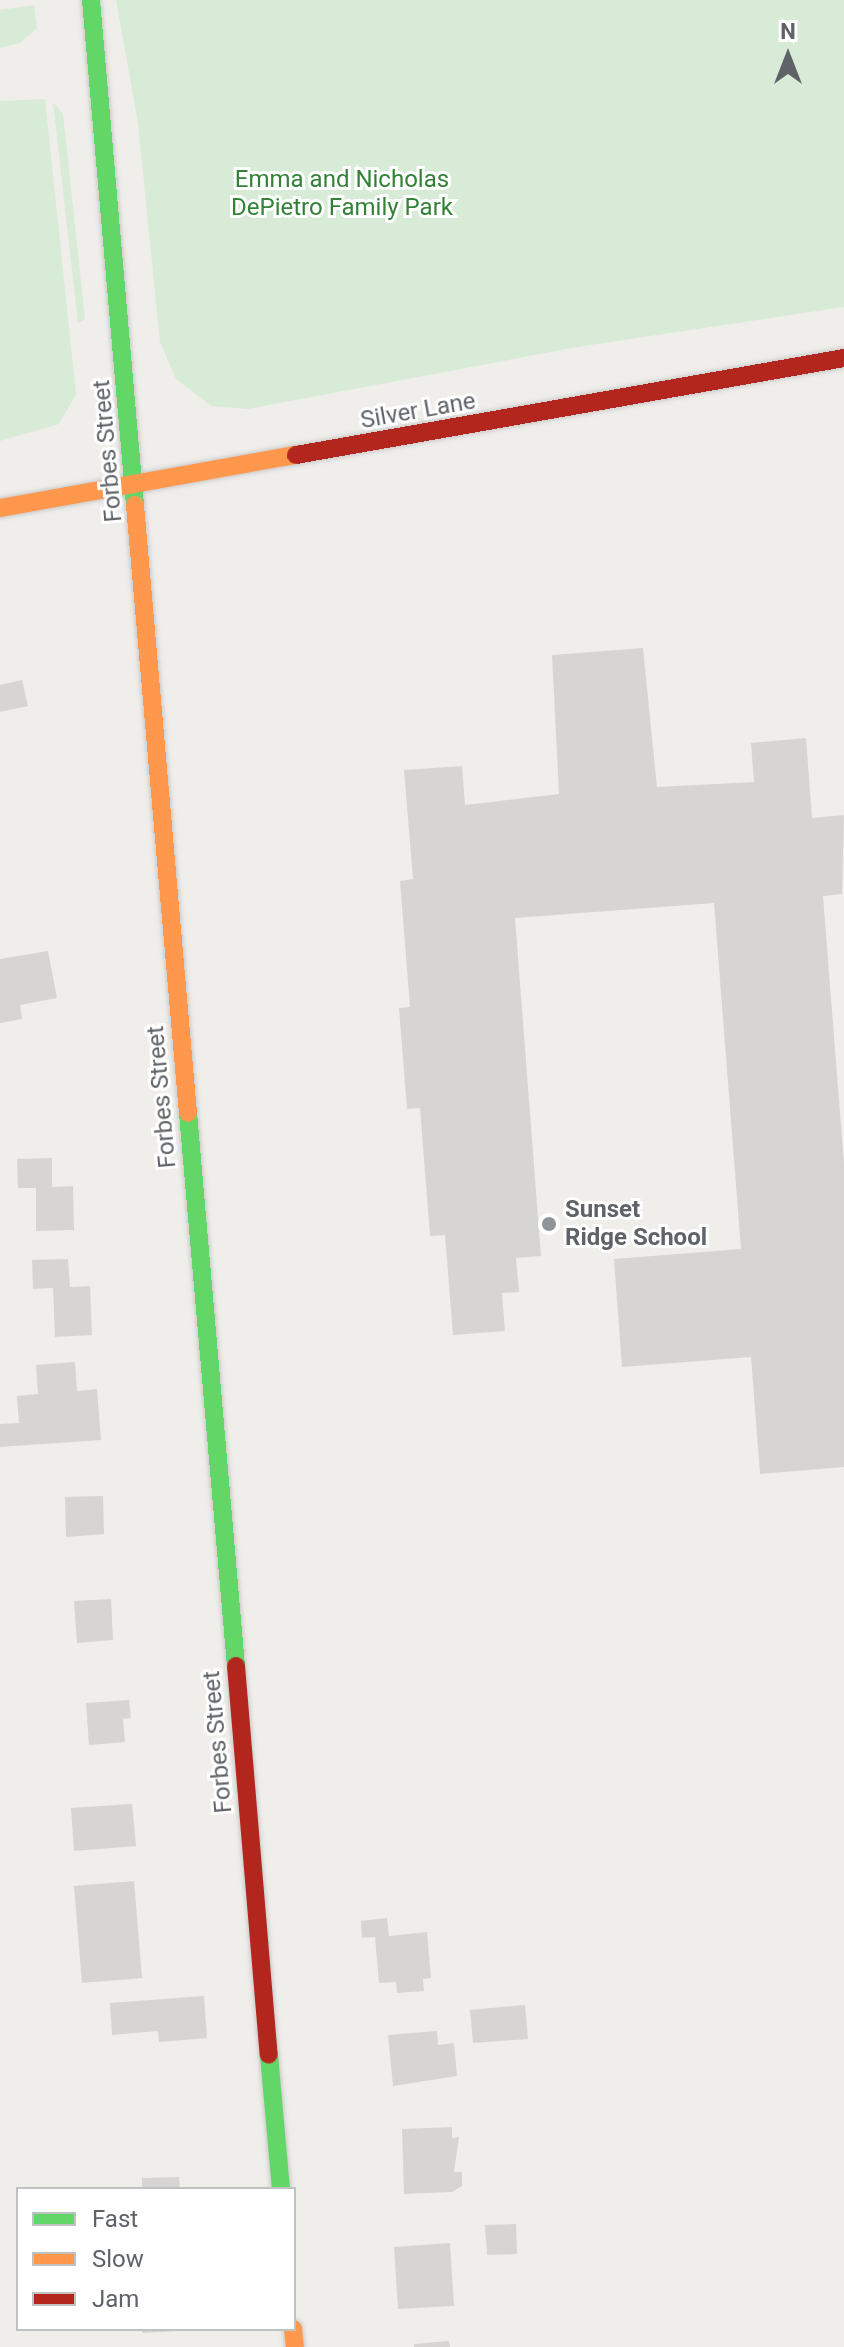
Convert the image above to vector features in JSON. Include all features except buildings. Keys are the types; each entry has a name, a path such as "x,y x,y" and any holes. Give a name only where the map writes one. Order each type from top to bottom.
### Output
{"main road":[{"name":"Forbes Street","path":"91,0 281,2187"},
{"name":"Silver Lane","path":"0,508 135,480 429,435 844,358"}],"green space":[{"name":"Emma and Nicholas DePietro Family Park","path":"116,0 844,0 844,307 577,347 248,409 211,406 176,379 160,342 138,123"},
{"path":"34,5 37,28 20,43 0,48 0,10"},
{"path":"45,99 76,394 59,424 0,441 0,101"},
{"path":"53,102 63,114 85,319 78,323"}],"traffic: fast":[{"path":"91,0 135,505"},
{"path":"188,1113 236,1666"},
{"path":"269,2055 281,2187"}],"traffic: slow":[{"path":"0,508 296,455"},
{"path":"135,505 188,1113"},
{"path":"293,2331 295,2347"}],"traffic: jam":[{"path":"296,455 844,358"},
{"path":"236,1666 269,2055"}],"place":[{"name":"Sunset Ridge School","path":"549,1224"}]}
